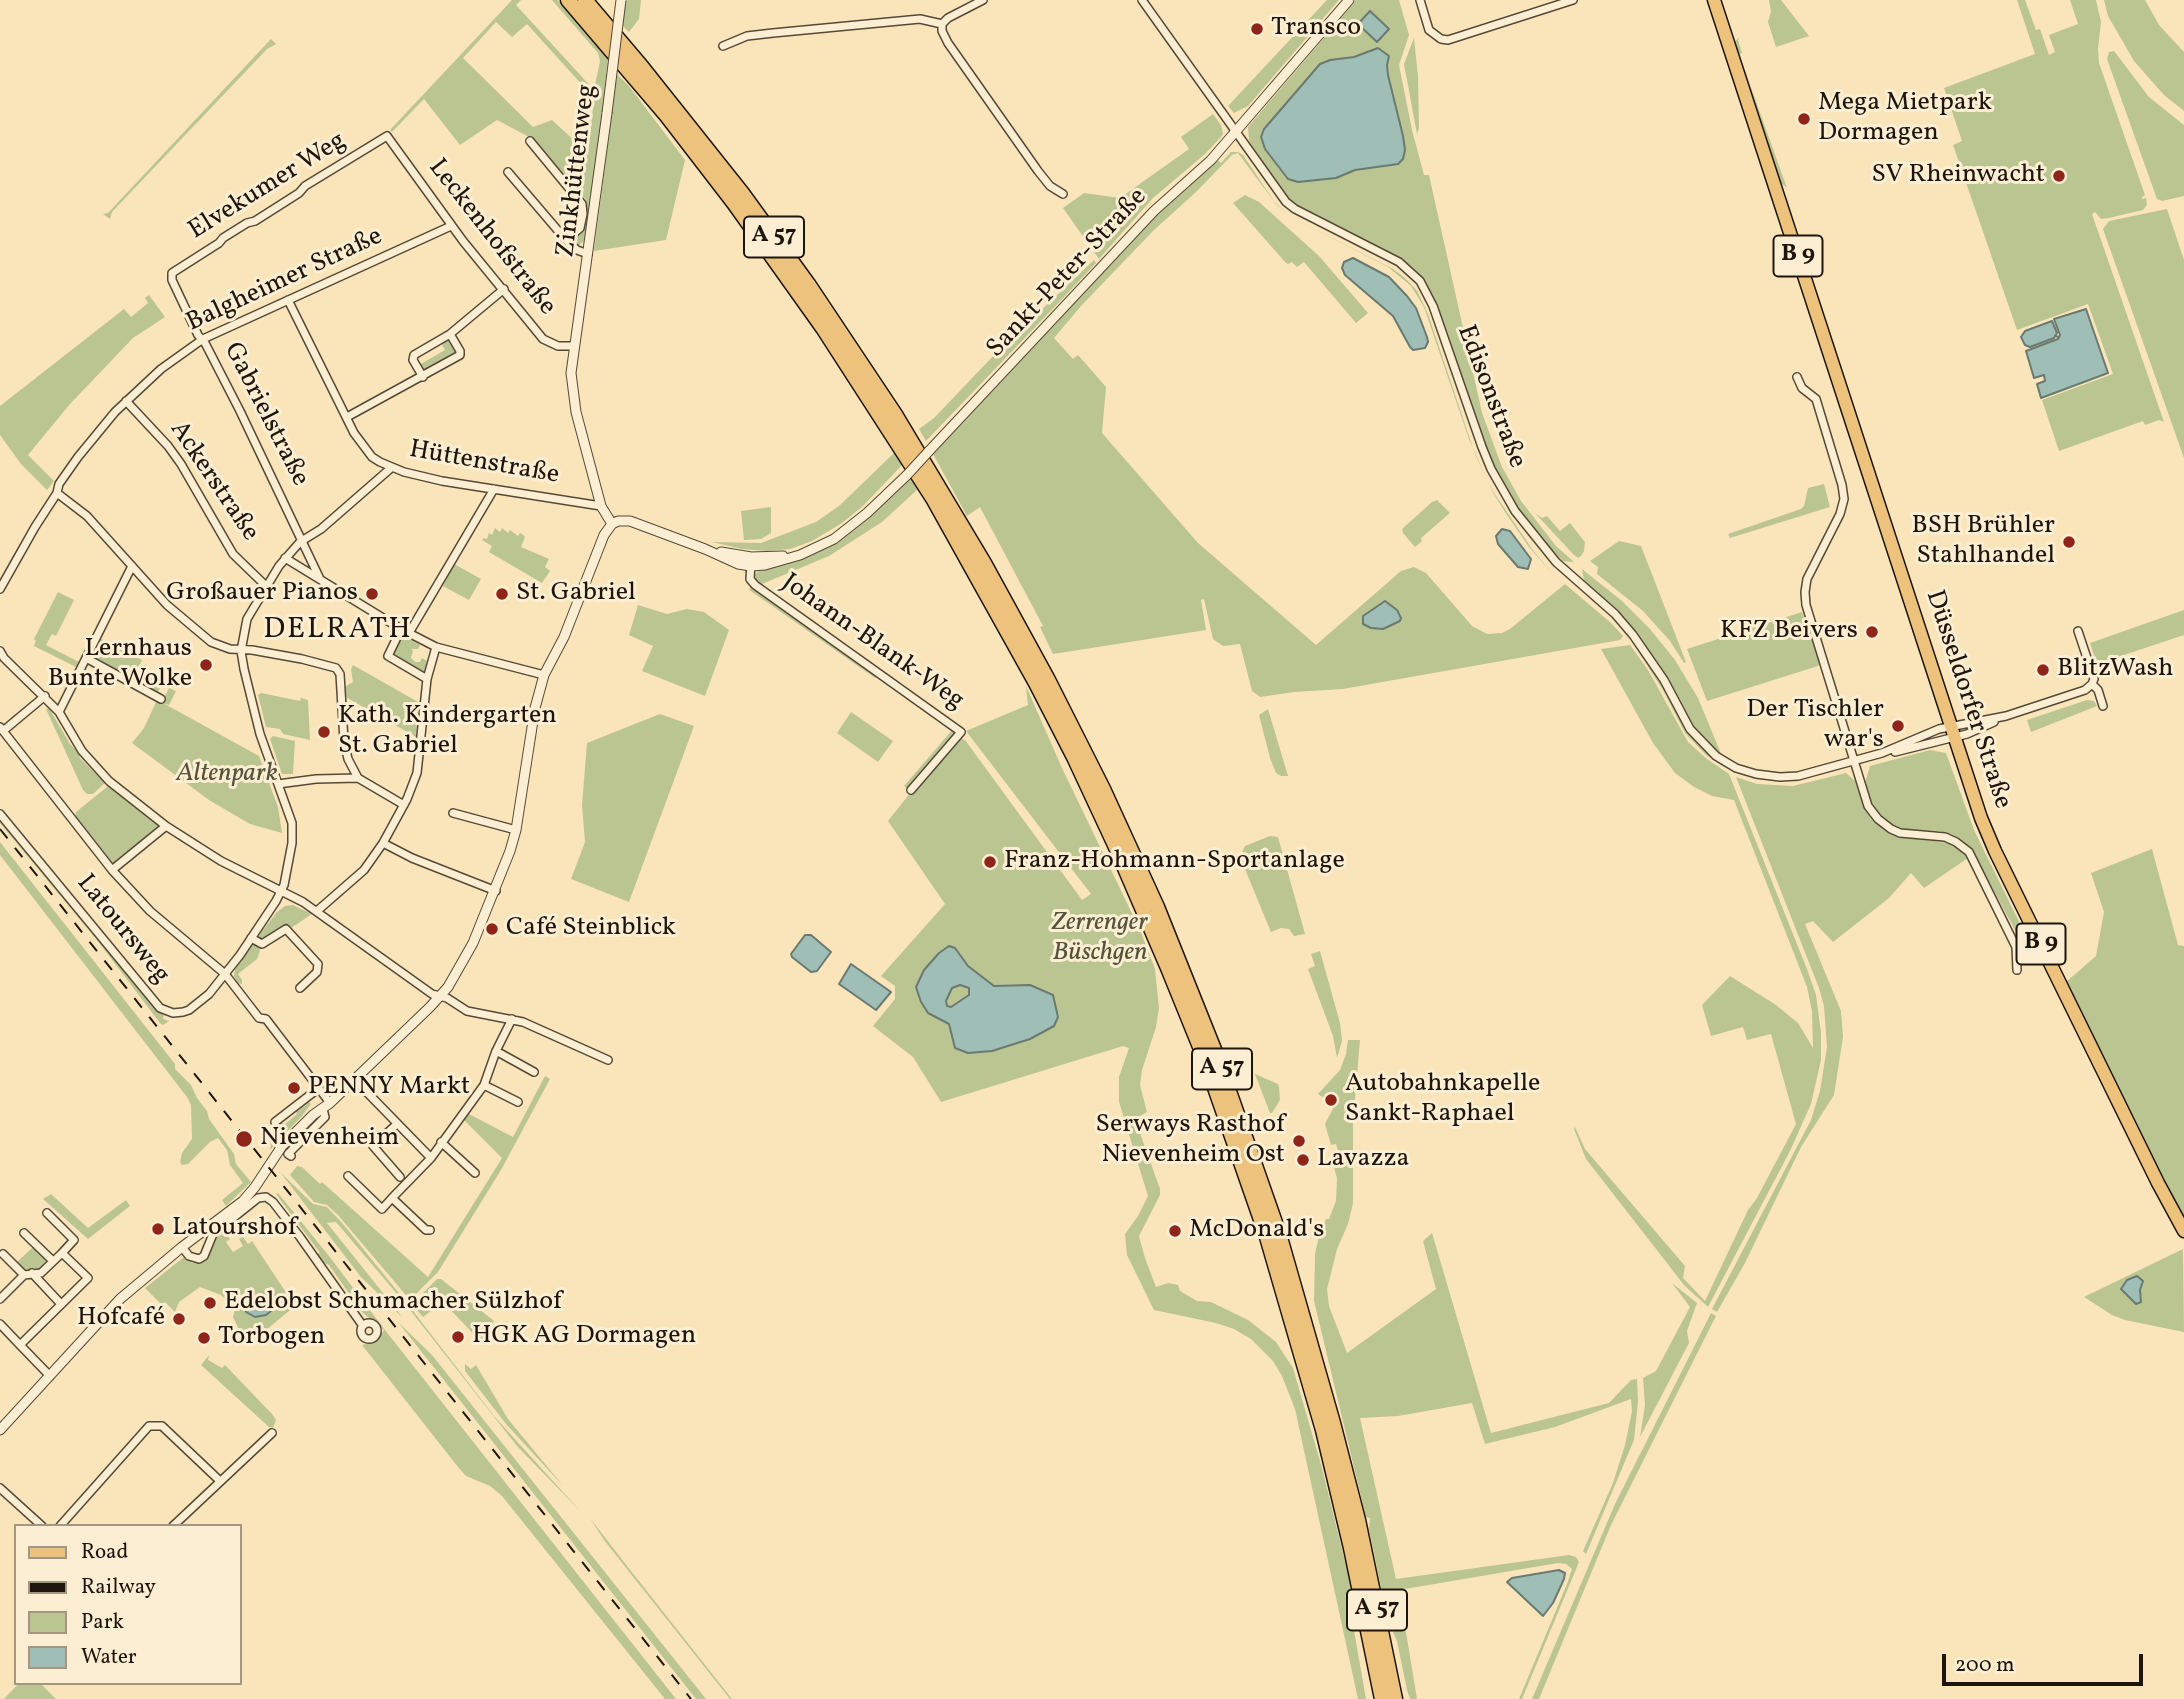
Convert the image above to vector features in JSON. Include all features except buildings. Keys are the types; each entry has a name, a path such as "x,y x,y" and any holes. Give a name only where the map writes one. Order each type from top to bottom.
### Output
{"highway":[{"name":"A 57","path":"568,0 667,116 734,203 823,328 941,512 1037,683 1074,757 1182,1002 1267,1237 1323,1430 1382,1699"},
{"name":"A 57","path":"585,0 743,193 889,405 984,563 1047,678 1103,789 1157,907 1217,1056 1279,1234 1334,1423 1395,1699"}],"main road":[{"name":"Düsseldorfer Straße","path":"1714,0 1981,818 1994,851 2184,1231"}],"street":[{"name":"Zinkhüttenweg","path":"612,524 601,506 574,402 571,373 621,0"},
{"path":"983,0 948,18 942,24 942,31 1038,171 1050,186 1063,194"},
{"name":"Edisonstraße","path":"1142,0 1277,190 1294,209 1386,255 1420,281 1433,306 1491,469 1511,503 1556,562 1615,614 1633,635 1657,669 1690,729 1704,746 1736,768 1756,775 1798,776 1952,732 1967,734 2006,716 2078,692 2092,684"},
{"name":"Sankt-Peter-Straße","path":"612,524 630,521 738,564 779,562 834,539 853,526 907,475 1154,211 1201,170 1349,0"},
{"path":"1420,0 1429,30 1441,39 1448,40 1573,0"},
{"path":"723,46 747,36 773,33 920,19 942,24"},
{"name":"Leckenhofstraße","path":"387,136 452,226 543,339 558,346 573,346"},
{"name":"Elvekumer Weg","path":"172,274 223,238 299,193 304,186 387,136"},
{"path":"530,141 582,204 580,228 566,240"},
{"path":"508,172 566,240 577,250 589,254"},
{"name":"Balgheimer Straße","path":"0,589 34,527 57,493 59,484 78,457 126,401 161,369 203,340 452,226"},
{"name":"Gabrielstraße","path":"172,274 172,280 198,334 303,540 319,577"},
{"path":"423,377 413,360 414,355 450,334 503,289"},
{"name":"Hüttenstraße","path":"289,300 354,433 372,457 391,468 433,479 601,506"},
{"path":"347,417 460,355 450,334"},
{"path":"1797,377 1802,388 1816,398 1844,493 1840,514 1813,565 1805,592 1810,622 1868,806 1884,825 1900,833 1945,837 1969,852 2016,947 2017,970"},
{"name":"Ackerstraße","path":"126,401 181,464 233,554 266,586"},
{"path":"241,650 247,619 285,558 391,468"},
{"path":"427,679 388,656 494,489"},
{"path":"57,493 87,516 167,605 211,642 222,647 302,659 335,667 341,674 344,741 348,759 358,778 404,806"},
{"path":"0,1430 117,1302 182,1247 230,1212 255,1187 282,1146 441,996 455,976 496,891 516,830 535,708 544,675 564,637 604,534 612,524"},
{"path":"285,558 436,647 544,675"},
{"name":"Johann-Blank-Weg","path":"751,562 750,579 755,585 961,732 911,790"},
{"path":"59,712 132,566"},
{"path":"2078,631 2094,679 2092,684 2098,690 2104,706"},
{"path":"317,911 364,870 404,806 417,773 427,679 436,647"},
{"name":"Latoursweg","path":"0,814 160,1008 173,1013 189,1010 209,994 251,938 282,890 290,860 293,833 288,811 260,734 241,650"},
{"path":"0,651 59,712 82,751 109,781 166,826 221,861 282,890 317,911 432,994 441,996 467,1011 523,1022 608,1060"},
{"path":"86,658 161,699"},
{"path":"45,696 1,729 112,870 150,911 225,974 259,1018 266,1019 318,1088 327,1106 325,1117 288,1154 291,1156"},
{"path":"278,784 316,779 358,778"},
{"path":"453,813 516,830"},
{"path":"112,870 166,826"},
{"path":"383,843 412,858 496,891"},
{"path":"251,938 262,944 286,929 289,931 318,964 317,972 300,988"},
{"path":"348,1176 383,1209 431,1158 484,1085 496,1051 512,1019"},
{"path":"496,1051 534,1072"},
{"path":"354,1079 431,1158"},
{"path":"484,1085 518,1102"},
{"path":"275,1122 318,1088"},
{"path":"397,1124 373,1146 400,1177"},
{"path":"441,1142 475,1173"},
{"path":"182,1247 189,1256 199,1259 204,1256 213,1234 258,1198 266,1197 300,1237 363,1326"},
{"path":"392,1198 426,1230 430,1230"},
{"path":"1,1296 28,1274 41,1273 74,1240 47,1213"},
{"path":"24,1233 53,1261"},
{"path":"20,1345 88,1278 62,1253"},
{"path":"3,1254 61,1304"},
{"path":"0,1324 50,1376"},
{"path":"62,1524 149,1426 162,1426 220,1481"},
{"path":"175,1524 272,1433"},
{"path":"0,1488 39,1524"}],"green space":[{"path":"512,0 521,0 516,5 594,90 600,61 598,53 552,0 558,0 608,58 588,238 579,245 572,242 572,239 584,219 586,200 531,138 497,120 460,145 424,99 392,132 390,130","holes":["496,22 512,37 527,24 594,98 588,153 552,120 533,127 463,58"]},
{"path":"625,0 641,0 639,19 629,32 623,26"},
{"path":"1327,0 1339,0 1248,106 1234,113 1228,106"},
{"path":"1356,0 1399,0 1409,35 1399,65 1412,130 1424,175 1429,175 1482,413 1502,467 1521,501 1556,546 1574,562 1563,561 1549,548 1513,501 1496,471 1434,299 1424,280 1400,259 1290,202 1249,141 1248,127"},
{"path":"1769,0 1781,0 1809,36 1776,47 1768,22 1771,12"},
{"path":"2017,0 2025,0 2036,30 2040,29 2049,55 2055,52 2049,35 2078,24 2070,0 2096,0 2101,22 2099,63 2145,195 2142,199 2146,198 2147,205 2143,210 2109,218 2101,219 2095,212 2092,214 2164,422 2159,420 2145,425 2143,421 2059,451 2042,400 2113,374 2088,304 2017,330 1953,145 1962,141 1944,88 2035,54"},
{"path":"2104,0 2145,0 2159,25 2184,52 2184,111 2164,95 2134,61 2108,16"},
{"path":"1740,37 1738,40 1742,53 1739,54 1787,188 1780,182 1734,50 1734,42"},
{"path":"1414,38 1418,76 1417,134 1404,64"},
{"path":"271,39 276,44 267,49 112,212 110,219 103,214 108,213"},
{"path":"2114,51 2149,97 2184,125 2184,196 2162,201 2157,199 2107,59 2109,52"},
{"path":"617,74 685,160 666,240 594,251"},
{"path":"1213,114 1221,125 1221,137 1153,198 1099,259 1063,208 1084,193 1120,198 1189,149 1181,137"},
{"path":"1231,152 1238,152 1243,155 1274,201 1289,216 1276,204 1238,153 1232,155 1153,231 1054,338 1073,359 1078,355 1106,387 1102,433 1198,543 1316,645 1401,571 1414,567 1426,573 1472,626 1487,634 1502,633 1510,629 1565,584 1611,623 1623,636 1620,640 1343,689 1260,697 1252,691 1240,644 1223,646 1213,639 1204,599 1201,600 1206,630 1053,654 1040,627 1043,626 980,507 967,516 933,454 1157,213 1218,160 1221,163"},
{"path":"1245,195 1259,202 1319,256 1368,313 1356,323 1304,262 1297,267 1292,262 1286,263 1233,203"},
{"path":"2167,209 2184,260 2184,458 2103,229 2109,221"},
{"path":"1289,216 1391,268 1417,291 1428,314 1473,448 1424,307 1411,286 1388,267"},
{"path":"1094,260 1096,263 926,441 919,429 934,418 996,353"},
{"path":"149,295 165,317 133,338 70,404 28,455 54,481 47,490 21,464 0,435 0,406 124,309 131,317 148,303 145,298"},
{"path":"450,340 457,353 423,372 419,365 445,350 441,343"},
{"path":"894,453 902,465 863,506 842,523 812,541 790,549 768,551 742,549 712,542 761,543 816,522 839,506"},
{"path":"910,478 917,490 882,522 829,556 762,584 756,580 755,575 760,569 805,558 842,539"},
{"path":"1486,478 1532,549 1553,574 1529,547 1505,512 1492,491"},
{"path":"1824,484 1830,507 1730,538 1728,534 1801,509 1808,488"},
{"path":"1437,500 1450,513 1421,538 1422,541 1415,547 1402,529"},
{"path":"771,507 771,533 761,539 744,540 741,511"},
{"path":"1535,513 1542,518 1547,516 1560,531 1570,523 1585,542 1581,556 1578,558 1573,554"},
{"path":"495,528 500,532 502,528 508,533 510,530 518,536 520,533 525,537 521,547 549,559 545,567 550,571 542,583 489,552 492,546 482,540 487,539 489,533 492,535"},
{"path":"1619,541 1641,546 1686,662 1684,663 1670,641 1643,611 1597,574 1598,567 1590,561"},
{"path":"454,564 481,579 469,600 443,586"},
{"path":"1582,569 1622,601 1650,629 1675,660 1698,698 1722,756 1705,742 1691,725 1644,643 1623,617 1584,580"},
{"path":"754,588 879,676 875,678 748,589"},
{"path":"58,592 74,600 56,636 52,634 46,645 79,662 76,667 34,646 34,639"},
{"path":"638,605 667,614 687,609 704,612 729,630 705,696 642,671 653,646 629,635"},
{"path":"2184,610 2184,635 2097,664 2090,643"},
{"path":"1802,612 1820,664 1818,666 1707,701 1687,649"},
{"path":"401,634 420,645 418,649 411,649 411,658 415,662 420,662 422,658 427,661 423,675 417,673 416,668 390,656"},
{"path":"101,639 142,660 138,668 159,677 157,682 161,685 158,692 93,656"},
{"path":"1630,645 1648,670 1688,742 1729,774 1807,969 1816,995 1821,1033 1821,1060 1811,1104 1790,1151 1708,1307 1684,1285 1586,1159 1574,1129 1575,1127 1585,1149 1685,1266 1683,1278 1705,1301 1748,1210 1796,1124 1771,1034 1747,1040 1743,1027 1711,1036 1702,1005 1730,976 1776,1005 1798,1023 1813,1048 1812,1011 1807,987 1734,800 1712,796 1675,773 1653,743 1601,649"},
{"path":"1634,645 1650,663 1693,739 1727,769 1706,755 1685,733 1663,690"},
{"path":"353,665 418,702 416,737 344,696 346,686 353,682"},
{"name":"Zerrenger Büschgen","path":"1026,686 1140,930 1155,969 1159,1008 1140,1085 1147,1112 1140,1116 1141,1136 1160,1195 1139,1236 1145,1258 1156,1287 1168,1283 1178,1285 1180,1291 1197,1301 1211,1302 1248,1320 1276,1342 1293,1368 1322,1468 1350,1582 1353,1625 1366,1699 1358,1699 1295,1409 1282,1376 1273,1361 1251,1339 1234,1329 1154,1310 1127,1255 1125,1234 1148,1196 1119,1102 1119,1077 1129,1048 1123,1046 941,1102 913,1057 873,1026 895,999 895,986 881,976 945,904 888,821 911,792 904,786 953,729 958,738 965,740 1082,900 1091,894 966,731 1028,705","holes":["955,948 968,966 994,986 1022,985 992,1051 955,1048 949,1024 928,1013"]},
{"name":"Altenpark","path":"169,688 176,691 169,705 163,703 259,756 278,807 282,833 250,824 209,800 132,743 144,728 157,700 162,702"},
{"path":"261,693 300,701 301,698 308,700 310,740 266,727 258,695"},
{"path":"2087,700 2094,701 2097,706 2031,732 2027,720"},
{"path":"49,708 70,744 81,755 79,757 105,783 93,794 87,794 83,790 46,709"},
{"path":"1268,709 1288,776 1276,773 1270,758 1259,715"},
{"path":"851,712 893,741 878,762 837,733"},
{"path":"660,714 694,726 629,902 571,879 585,842 582,805 587,743"},
{"path":"273,736 295,741 293,774 282,774 270,739"},
{"path":"1930,750 1946,753 1974,830 2028,940 2022,943 1974,854 1965,843 1953,835 1939,831 1904,830 1894,826 1879,817 1872,805 1865,783 1870,766"},
{"path":"1846,773 1855,781 1871,818 1884,830 1902,837 1950,843 1960,848 1968,858 1924,888 1911,873 1889,898 1833,942 1813,921 1805,924 1841,1011 1843,1037 1834,1095 1801,1147 1745,1263 1717,1312 1712,1309 1811,1120 1820,1091 1827,1047 1824,1006 1819,988 1736,777 1757,784 1793,786"},
{"path":"108,786 161,828 112,865 75,817 76,812"},
{"path":"0,818 149,1001 164,1014 163,1019 169,1021 163,1025 160,1023 97,940 0,823"},
{"path":"1270,836 1278,837 1305,934 1294,936 1289,929 1281,928 1271,932 1240,857 1245,846"},
{"path":"0,842 175,1064 175,1069 191,1085 209,1119 234,1154 236,1164 251,1182 226,1206 222,1200 243,1183 230,1165 227,1150 218,1138 210,1142 188,1164 182,1165 182,1153 192,1139 191,1105 187,1097 0,855"},
{"path":"2152,849 2178,945 2184,946 2184,1222 2066,982 2096,956 2104,912 2091,873"},
{"path":"293,905 312,914 291,928 288,924 264,939 257,938 277,912 285,906"},
{"path":"253,944 259,946 257,959 238,974 242,984 238,983 234,976 235,969"},
{"path":"1320,951 1340,1023 1342,1041 1337,1058 1333,1036 1308,969 1315,966 1311,954"},
{"path":"960,985 969,988 969,995 951,1007 947,1006 946,1001 952,988"},
{"path":"1348,1040 1360,1040 1353,1122 1353,1203 1327,1289 1329,1306 1347,1353 1436,1289 1423,1241 1432,1233 1491,1433 1609,1403 1631,1380 1637,1379 1634,1440 1586,1554 1583,1551 1613,1483 1625,1445 1632,1411 1631,1399 1555,1427 1485,1444 1472,1403 1398,1416 1360,1418 1396,1579 1569,1555 1576,1557 1579,1562 1522,1699 1519,1699 1572,1569 1566,1564 1558,1563 1399,1590 1417,1699 1410,1699 1397,1641 1388,1621 1369,1529 1370,1518 1366,1517 1314,1301 1315,1254 1319,1236 1336,1201 1337,1178 1333,1164 1341,1161 1336,1144 1331,1145 1325,1124 1337,1101 1335,1096 1329,1094 1324,1098 1318,1094 1340,1070"},
{"path":"1255,1074 1278,1084 1280,1100 1272,1113 1270,1113"},
{"path":"545,1076 550,1079 501,1170 438,1272 410,1300 338,1215 327,1205 314,1202 290,1175 297,1166 302,1167 428,1277 502,1158 463,1119 467,1113 513,1137"},
{"path":"308,1101 311,1104 302,1116 270,1150 269,1141 280,1131 278,1123 281,1121 284,1125 297,1114 295,1110 298,1111"},
{"path":"280,1172 313,1204 327,1207 343,1224 494,1416 581,1512 517,1446 403,1301 336,1222 327,1223 403,1318 361,1277"},
{"path":"278,1193 676,1699 665,1699 502,1496 490,1486 466,1476 458,1467 362,1345 377,1341 384,1330 362,1312 329,1265 322,1262 315,1253 320,1253 276,1194"},
{"path":"51,1194 88,1228 126,1200 130,1206 88,1239 43,1199"},
{"path":"230,1225 234,1229 227,1235 230,1239 226,1242 233,1252 243,1246 239,1239 243,1237 248,1244 252,1241 295,1306 260,1335 254,1329 243,1338 233,1317 235,1309 221,1295 200,1287 179,1302 175,1312 165,1302 162,1305 145,1288 184,1257 192,1263 203,1262 215,1236"},
{"path":"34,1246 51,1261 44,1268 24,1273 15,1264"},
{"path":"2183,1249 2184,1332 2125,1320 2084,1297"},
{"path":"437,1279 441,1279 494,1321 484,1345 443,1302 423,1317 415,1308 417,1299"},
{"path":"1672,1283 1697,1303 1687,1331 1689,1343 1640,1437 1645,1405 1643,1378 1656,1371 1690,1307"},
{"path":"1711,1313 1716,1316 1611,1525 1539,1699 1532,1699 1615,1504"},
{"path":"398,1322 432,1355 706,1699 696,1699"},
{"path":"209,1355 208,1360 222,1368 225,1365 272,1414 276,1420 273,1428 201,1365"},
{"path":"465,1364 471,1369 476,1365 508,1419 564,1487 506,1424 465,1371"},
{"path":"590,1518 732,1699 604,1540"},
{"path":"17,1685 42,1685 56,1699 4,1699"}],"water":[{"path":"1370,11 1389,29 1377,42 1358,24"},
{"path":"1378,48 1389,56 1388,75 1403,136 1403,159 1398,164 1355,170 1336,178 1298,182 1288,179 1265,149 1261,137 1264,129 1320,64 1354,57"},
{"path":"1353,258 1389,277 1407,296 1416,308 1427,337 1425,348 1413,350 1393,316 1345,275 1342,268 1344,262"},
{"path":"2086,309 2108,373 2041,398 2037,384 2045,381 2044,375 2034,378 2026,351 2058,339 2060,335 2054,319"},
{"path":"2052,321 2057,333 2054,338 2030,347 2025,345 2021,337 2025,331"},
{"path":"1502,529 1510,531 1531,559 1528,569 1518,567 1498,544 1496,536"},
{"path":"1385,601 1397,610 1400,621 1383,629 1363,624 1363,616"},
{"path":"805,935 811,935 831,952 817,971 811,972 791,954"},
{"path":"949,946 955,948 968,966 994,986 1030,985 1053,995 1058,1017 1054,1026 1030,1039 992,1051 968,1053 955,1048 949,1024 928,1013 916,987 924,970","holes":["960,985 969,988 969,995 951,1007 947,1006 946,1001 952,988"]},
{"path":"851,964 891,992 876,1010 839,984"},
{"path":"2137,1276 2143,1281 2140,1290 2141,1302 2136,1304 2121,1289 2127,1280"},
{"path":"270,1292 277,1297 276,1307 266,1315 255,1317 246,1312 245,1299"},
{"path":"1559,1570 1565,1573 1564,1579 1553,1603 1543,1616 1507,1582 1512,1578"}],"waterway":[{"path":"2055,336 2059,337"}],"railway":[{"path":"0,829 691,1699"}],"place":[{"name":"Transco","path":"1257,29"},
{"name":"Mega Mietpark Dormagen","path":"1804,119"},
{"name":"SV Rheinwacht","path":"2059,176"},
{"name":"BSH Brühler Stahlhandel","path":"2069,542"},
{"name":"Großauer Pianos","path":"372,594"},
{"name":"St. Gabriel","path":"502,594"},
{"name":"KFZ Beivers","path":"1872,632"},
{"name":"Lernhaus Bunte Wolke","path":"206,665"},
{"name":"BlitzWash","path":"2043,670"},
{"name":"Der Tischler war's","path":"1898,726"},
{"name":"Kath. Kindergarten St. Gabriel","path":"324,732"},
{"name":"Franz-Hohmann-Sportanlage","path":"990,862"},
{"name":"Café Steinblick","path":"492,929"},
{"name":"PENNY Markt","path":"294,1088"},
{"name":"Autobahnkapelle Sankt-Raphael","path":"1331,1100"},
{"name":"Nievenheim","path":"244,1139"},
{"name":"Serways Rasthof Nievenheim Ost","path":"1299,1141"},
{"name":"Lavazza","path":"1303,1160"},
{"name":"Latourshof","path":"158,1229"},
{"name":"McDonald's","path":"1175,1231"},
{"name":"Edelobst Schumacher Sülzhof","path":"210,1303"},
{"name":"Hofcafé","path":"179,1319"},
{"name":"HGK AG Dormagen","path":"458,1337"},
{"name":"Torbogen","path":"204,1338"}],"district":[{"name":"DELRATH","path":"338,631"}]}
